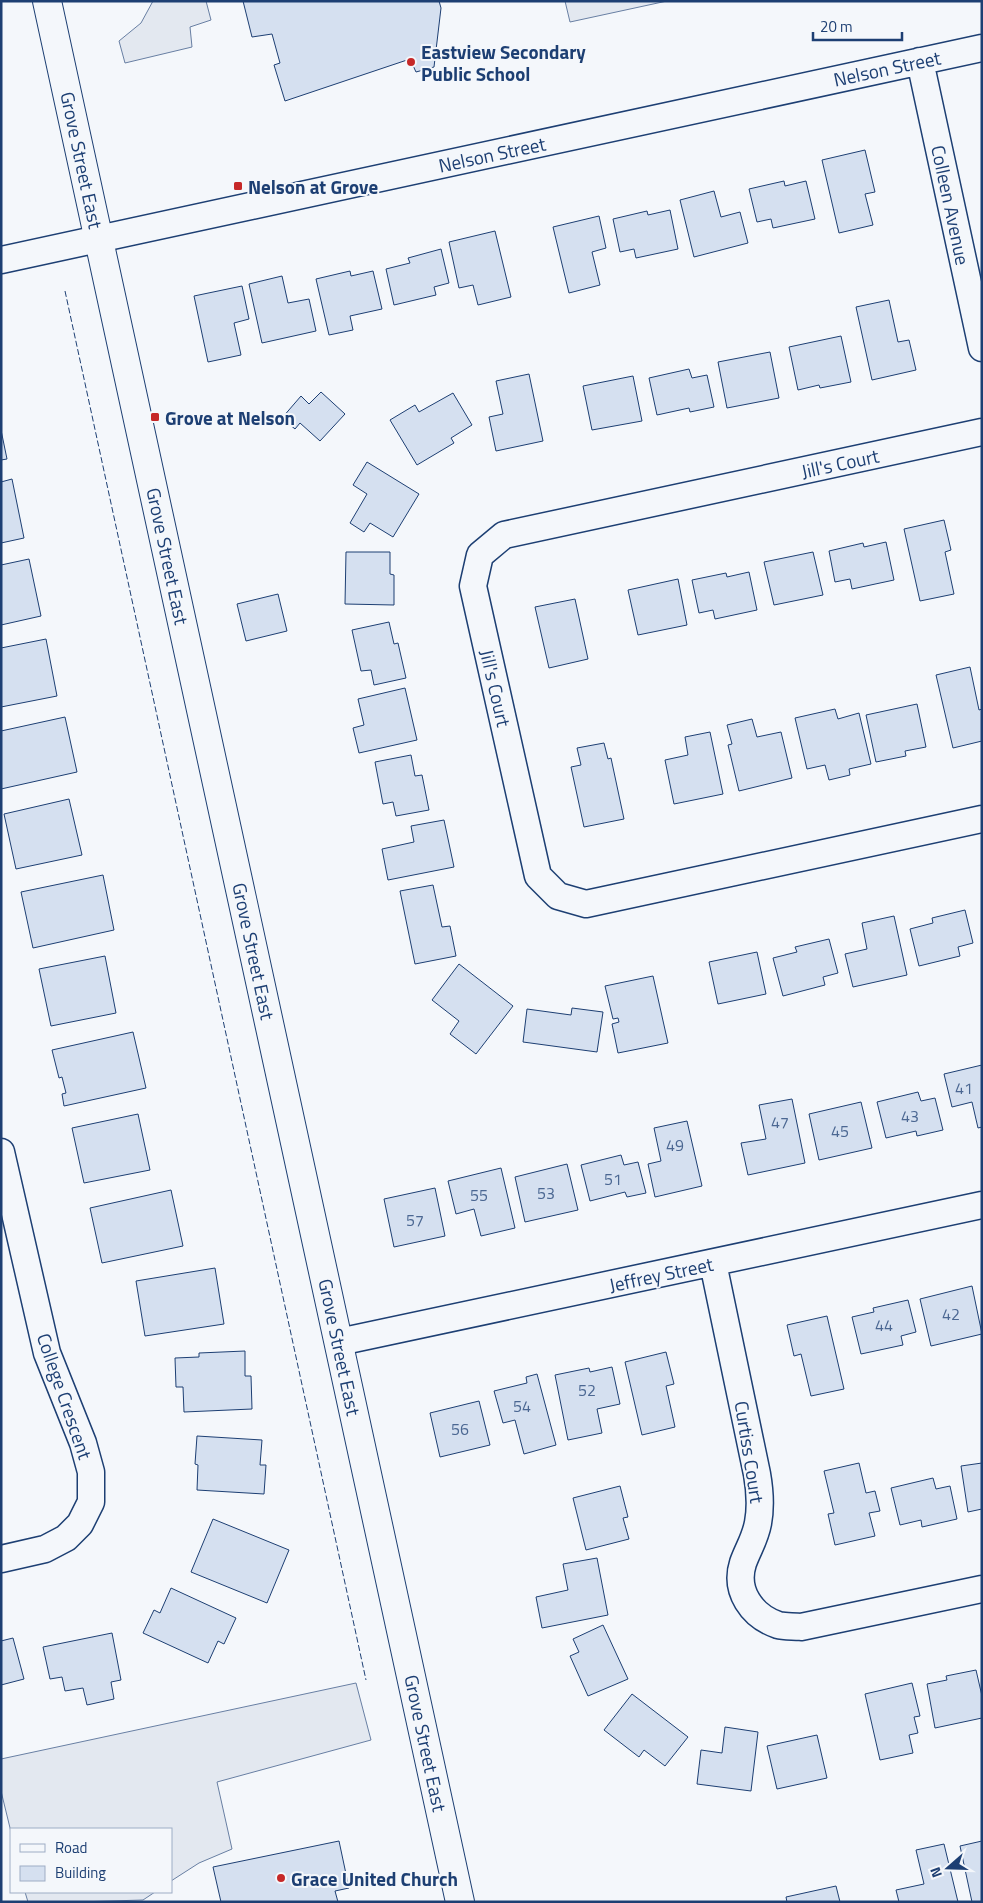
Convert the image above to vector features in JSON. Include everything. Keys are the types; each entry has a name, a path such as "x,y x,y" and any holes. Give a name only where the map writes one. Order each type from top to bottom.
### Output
{"street":[{"name":"Grove Street East","path":"47,1 460,1902"},
{"name":"Nelson Street","path":"1,260 982,48"},
{"name":"Colleen Avenue","path":"920,61 982,348"},
{"name":"Jill's Court","path":"982,432 504,535 480,556 474,586 538,876 558,896 586,904 982,819"},
{"name":"College Crescent","path":"1,1559 46,1549 66,1538 80,1524 91,1502 91,1472 83,1443 47,1352 2,1154"},
{"name":"Jeffrey Street","path":"339,1342 982,1204"},
{"name":"Curtiss Court","path":"713,1263 757,1474 760,1497 758,1522 752,1546 743,1564 740,1585 746,1600 755,1613 779,1626 801,1627 982,1589"}],"shaded area":[{"path":"153,1 206,1 211,20 190,27 192,47 125,63 119,41 141,23"},
{"path":"565,1 667,1 570,22"},
{"path":"356,1683 371,1740 217,1782 232,1849 199,1863 172,1880 172,1828 10,1828 1,1791 1,1759"},
{"path":"25,1893 154,1893 143,1900 28,1902"}],"building":[{"path":"243,1 439,1 441,8 434,67 416,72 410,59 285,101 274,65 280,63 272,34 252,37"},
{"path":"865,150 875,192 865,194 873,225 839,233 822,160"},
{"path":"784,181 785,186 806,181 815,219 773,228 771,219 757,222 749,189"},
{"path":"714,191 721,217 740,212 748,243 694,257 680,200"},
{"path":"670,210 678,249 636,258 634,249 620,252 613,219 647,211 648,215"},
{"path":"599,216 606,248 592,252 600,285 569,293 553,227"},
{"path":"495,231 511,297 478,305 473,285 459,288 449,242"},
{"path":"441,249 449,283 434,287 436,295 394,305 386,269 410,263 408,258"},
{"path":"350,271 351,276 373,271 382,309 350,316 353,330 329,335 316,279"},
{"path":"282,276 288,303 309,299 316,331 262,343 249,284"},
{"path":"242,286 249,319 234,323 241,355 208,362 194,296"},
{"path":"889,300 898,342 909,340 916,370 872,380 856,307"},
{"path":"841,336 851,382 820,388 819,385 798,390 789,347"},
{"path":"770,352 779,398 727,408 718,362"},
{"path":"689,369 692,378 707,375 714,407 690,412 689,408 657,415 649,378"},
{"path":"529,374 543,441 496,451 489,417 503,414 496,381"},
{"path":"633,376 642,421 592,430 583,386"},
{"path":"321,392 345,414 320,441 300,423 295,429 282,418 301,396 309,404"},
{"path":"453,393 472,425 451,438 454,443 417,465 390,420 415,405 419,412"},
{"path":"1,430 7,459 1,460"},
{"path":"367,462 419,494 393,537 370,523 364,532 350,523 367,494 353,485"},
{"path":"12,479 24,538 1,543 1,482"},
{"path":"944,520 951,550 945,552 954,594 920,601 904,529"},
{"path":"886,542 894,580 852,589 850,579 835,582 829,551 863,543 864,547"},
{"path":"346,552 390,552 390,574 394,575 394,605 345,604"},
{"path":"813,552 823,595 774,605 764,562"},
{"path":"29,559 41,616 1,625 1,565"},
{"path":"749,572 757,610 715,619 713,610 699,613 692,580 726,573 727,577"},
{"path":"678,579 687,625 638,635 628,590"},
{"path":"278,594 287,631 246,641 237,604"},
{"path":"575,599 588,659 549,668 535,607"},
{"path":"389,622 394,644 398,643 406,678 374,685 371,670 361,671 352,630"},
{"path":"46,639 57,696 1,707 1,648"},
{"path":"970,667 979,710 982,709 982,741 953,748 936,675"},
{"path":"405,688 417,740 359,753 353,728 364,725 358,699"},
{"path":"917,704 926,747 905,751 906,756 876,762 866,715"},
{"path":"835,709 838,719 859,713 871,764 849,769 850,775 829,780 825,765 807,769 795,718"},
{"path":"65,717 77,772 1,789 1,731"},
{"path":"752,719 757,737 781,732 792,778 739,791 728,745 732,744 727,725"},
{"path":"710,732 723,794 674,804 665,760 688,755 685,737"},
{"path":"604,743 608,759 611,758 624,819 584,827 571,767 581,765 577,748"},
{"path":"411,755 415,776 422,775 429,810 396,816 393,802 383,804 375,762"},
{"path":"69,799 82,855 16,869 4,814"},
{"path":"444,820 454,867 388,880 382,849 414,842 411,826"},
{"path":"103,875 114,930 33,948 21,892"},
{"path":"433,885 442,927 450,926 456,956 415,964 400,891"},
{"path":"965,910 973,943 958,947 960,956 919,966 910,929 933,923 932,918"},
{"path":"894,916 907,975 853,987 845,954 867,949 862,923"},
{"path":"829,939 838,973 823,977 825,985 783,996 773,958 797,952 795,947"},
{"path":"757,952 766,994 718,1004 709,962"},
{"path":"105,956 116,1013 51,1026 39,969"},
{"path":"459,964 513,1006 476,1054 450,1034 459,1021 432,1000"},
{"path":"653,976 668,1043 618,1053 612,1024 619,1022 618,1018 613,1019 605,986"},
{"path":"572,1008 603,1012 597,1052 523,1042 527,1009 571,1015"},
{"path":"133,1032 146,1088 64,1106 62,1094 66,1093 62,1077 59,1078 52,1050"},
{"path":"982,1065 982,1127 978,1128 972,1102 952,1107 944,1074"},
{"path":"918,1092 921,1101 935,1098 943,1130 917,1136 916,1131 886,1138 877,1102"},
{"path":"792,1099 805,1163 748,1175 741,1143 766,1139 759,1105"},
{"path":"861,1102 872,1148 819,1160 809,1114"},
{"path":"138,1114 150,1170 84,1183 72,1128"},
{"path":"687,1121 702,1186 655,1197 648,1164 661,1161 654,1128"},
{"path":"621,1155 624,1165 638,1162 646,1193 627,1197 625,1192 590,1201 581,1165"},
{"path":"567,1164 578,1210 525,1222 515,1177"},
{"path":"501,1168 515,1228 481,1236 474,1209 456,1214 448,1181"},
{"path":"435,1188 445,1236 394,1247 384,1199"},
{"path":"171,1190 183,1246 102,1263 90,1208"},
{"path":"215,1268 224,1324 145,1336 136,1281"},
{"path":"972,1286 982,1334 931,1346 920,1299"},
{"path":"908,1300 916,1332 901,1336 903,1345 861,1354 852,1317 874,1312 873,1308"},
{"path":"827,1316 844,1389 811,1396 801,1354 794,1356 787,1325"},
{"path":"245,1351 245,1376 251,1376 252,1409 184,1412 183,1387 176,1387 175,1358 199,1357 199,1353"},
{"path":"666,1352 674,1384 666,1386 675,1427 642,1435 625,1362"},
{"path":"612,1367 620,1404 597,1409 602,1433 568,1440 555,1375 589,1368 590,1372"},
{"path":"537,1374 556,1445 524,1454 515,1420 503,1423 494,1391 527,1383 526,1377"},
{"path":"479,1401 490,1445 440,1457 430,1413"},
{"path":"197,1436 262,1440 260,1465 266,1465 264,1494 197,1490 198,1465 195,1464"},
{"path":"859,1463 866,1493 875,1491 880,1511 869,1513 875,1536 835,1545 828,1514 834,1513 824,1471"},
{"path":"982,1463 982,1509 968,1512 961,1466"},
{"path":"933,1478 936,1489 950,1486 957,1519 922,1527 921,1520 900,1525 891,1488"},
{"path":"620,1486 628,1517 623,1518 629,1539 586,1550 573,1498"},
{"path":"213,1519 289,1550 267,1603 191,1572"},
{"path":"597,1558 608,1615 542,1628 536,1597 568,1590 563,1564"},
{"path":"171,1588 236,1618 224,1644 218,1641 208,1663 143,1633 154,1610 160,1613"},
{"path":"603,1625 628,1679 588,1696 570,1656 579,1652 573,1639"},
{"path":"112,1633 121,1680 111,1682 114,1699 87,1705 83,1688 65,1691 62,1677 50,1679 43,1647"},
{"path":"13,1638 24,1679 1,1685 1,1641"},
{"path":"976,1670 982,1696 982,1718 935,1728 927,1684 947,1680 946,1676"},
{"path":"912,1683 920,1716 914,1717 918,1733 909,1735 913,1753 880,1760 865,1694"},
{"path":"632,1694 688,1737 665,1766 644,1750 639,1757 604,1730"},
{"path":"725,1727 758,1732 751,1791 697,1784 701,1750 722,1753"},
{"path":"817,1735 827,1778 777,1789 767,1746"},
{"name":"Grace United Church","path":"339,1841 349,1888 335,1891 338,1902 221,1902 213,1867"},
{"path":"982,1841 982,1902 972,1902 960,1846"},
{"path":"944,1844 958,1902 899,1902 896,1890 924,1884 916,1850"},
{"path":"836,1886 840,1902 787,1902 786,1897"}],"fence":[{"path":"65,291 366,1680"}],"place":[{"name":"Eastview Secondary Public School","path":"411,62"},
{"name":"Nelson at Grove","path":"238,186"},
{"name":"Grove at Nelson","path":"155,417"},
{"name":"Grace United Church","path":"281,1878"}]}
